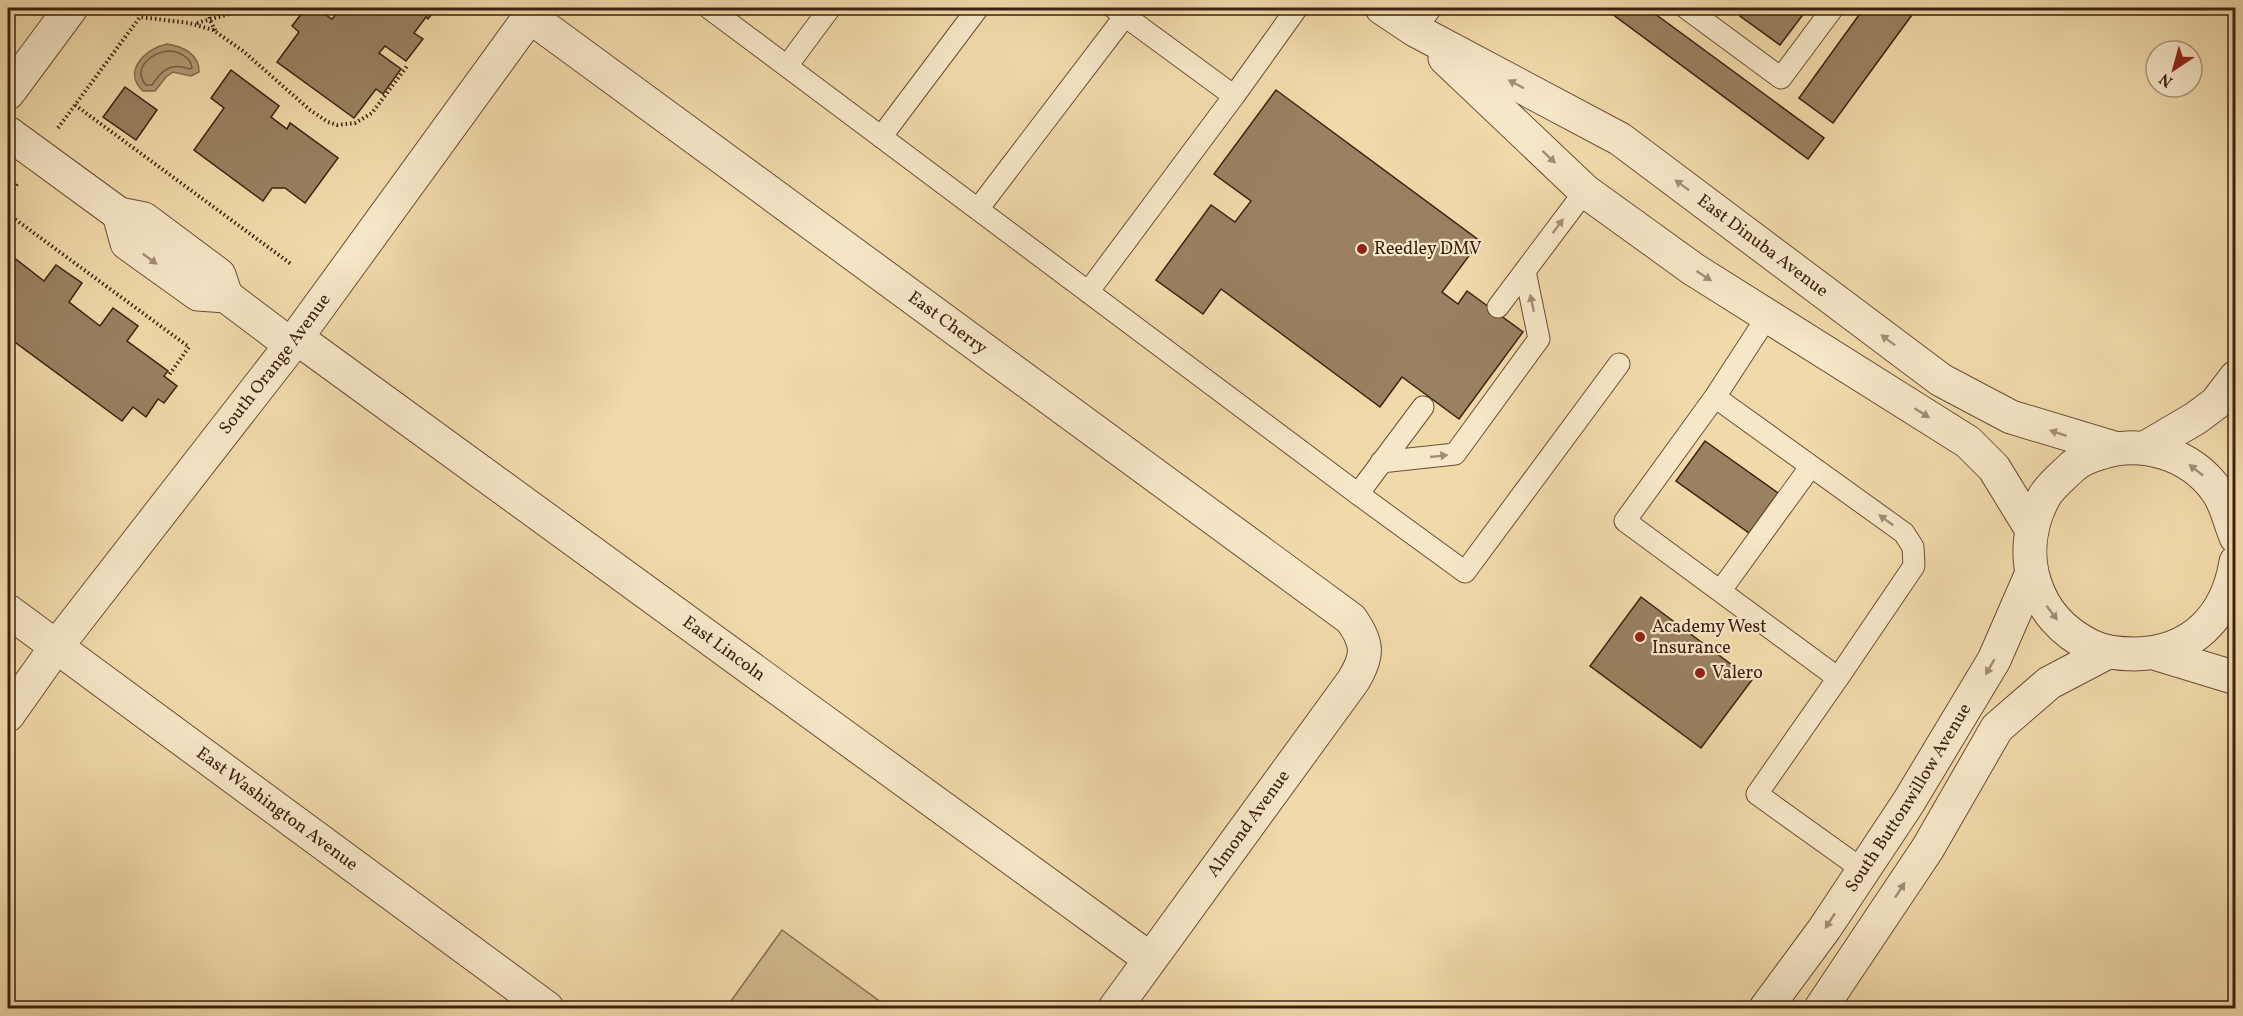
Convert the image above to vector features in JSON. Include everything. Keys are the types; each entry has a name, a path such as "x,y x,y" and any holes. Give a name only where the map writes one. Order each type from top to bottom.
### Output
{"street":[{"path":"8,93 71,8"},
{"name":"East Dinuba Avenue","path":"1382,8 1423,19 1620,139 1941,380 2011,417 2130,448"},
{"name":"South Orange Avenue","path":"8,715 57,647 294,341 533,12"},
{"name":"East Cherry","path":"533,12 1351,619 1362,634"},
{"name":"East Dinuba Avenue","path":"1423,19 1585,191 1693,269 1968,442 1994,468 2031,530"},
{"name":"East Lincoln","path":"8,133 119,214 144,219 219,275 226,296 294,341 1150,958"},
{"path":"2130,448 2180,458 2201,473 2218,492 2224,506 2235,559 2232,584 2210,622 2194,636 2178,645 2154,653 2116,654 2092,647 2064,630 2038,596 2031,575 2029,536 2044,495 2075,464 2088,457 2130,448 2196,418 2216,403 2235,377"},
{"path":"2224,506 2235,473"},
{"name":"South Buttonwillow Avenue","path":"1766,1008 1825,928 1908,803 1994,660 2031,575"},
{"name":"East Washington Avenue","path":"8,611 548,1008"},
{"name":"Almond Avenue","path":"1115,1008 1363,666 1365,650 1362,634"},
{"path":"1821,1008 1928,848 1997,728 2049,683 2108,652"},
{"path":"2154,653 2235,678"}],"lane":[{"path":"709,8 1465,572 1619,364"},
{"path":"787,66 830,8"},
{"path":"881,137 978,8"},
{"path":"1088,292 1297,8"},
{"path":"1686,8 1781,78 1833,8"},
{"path":"978,209 1119,12 1234,96"},
{"path":"1498,307 1585,191"},
{"path":"1381,462 1455,454 1539,339 1525,272"},
{"path":"1767,317 1715,397 1625,521 1838,678"},
{"path":"1715,397 1904,533 1913,547 1914,566 1757,794 1863,870"},
{"path":"1358,494 1423,407"},
{"path":"1720,590 1811,466"}],"path":[{"path":"207,8 217,33"},
{"path":"193,24 251,8"},
{"path":"56,131 140,17 193,24 217,33 243,51 310,110 337,125 355,123 372,113 407,66"},
{"path":"75,105 291,264"},
{"path":"8,196 21,178"},
{"path":"8,214 189,347 169,375"}],"shaded area":[{"path":"782,930 889,1008 726,1008"}],"water":[{"path":"167,44 179,47 194,56 199,72 191,76 173,72 155,91 143,91 135,76 139,61 152,50"}],"building":[{"path":"306,8 316,8 332,19 338,12 332,8 437,8 428,19 426,17 414,33 423,39 406,61 385,46 379,53 401,69 383,94 376,89 354,118 277,62 299,32 292,26"},
{"path":"1604,8 1647,8 1824,138 1808,159"},
{"path":"1746,8 1808,8 1780,45 1740,16"},
{"path":"1864,8 1917,8 1833,123 1799,98"},
{"path":"231,70 279,106 271,117 287,129 290,123 338,158 305,203 285,188 272,188 263,201 194,150 224,108 211,98"},
{"path":"125,87 157,110 136,140 103,117"},
{"path":"1276,90 1480,241 1442,292 1458,304 1467,291 1523,332 1459,419 1402,377 1380,407 1221,289 1203,314 1156,280 1211,205 1235,222 1251,201 1214,174"},
{"path":"8,253 44,281 56,265 82,283 69,302 100,326 113,308 138,326 127,341 168,371 164,376 177,386 164,403 158,399 146,417 133,407 122,421 8,337"},
{"path":"1705,441 1778,493 1749,533 1676,481"},
{"path":"1641,597 1752,680 1701,748 1590,666"}],"place":[{"name":"Reedley DMV","path":"1362,249"},
{"name":"Academy West Insurance","path":"1640,637"},
{"name":"Valero","path":"1700,673"}]}
